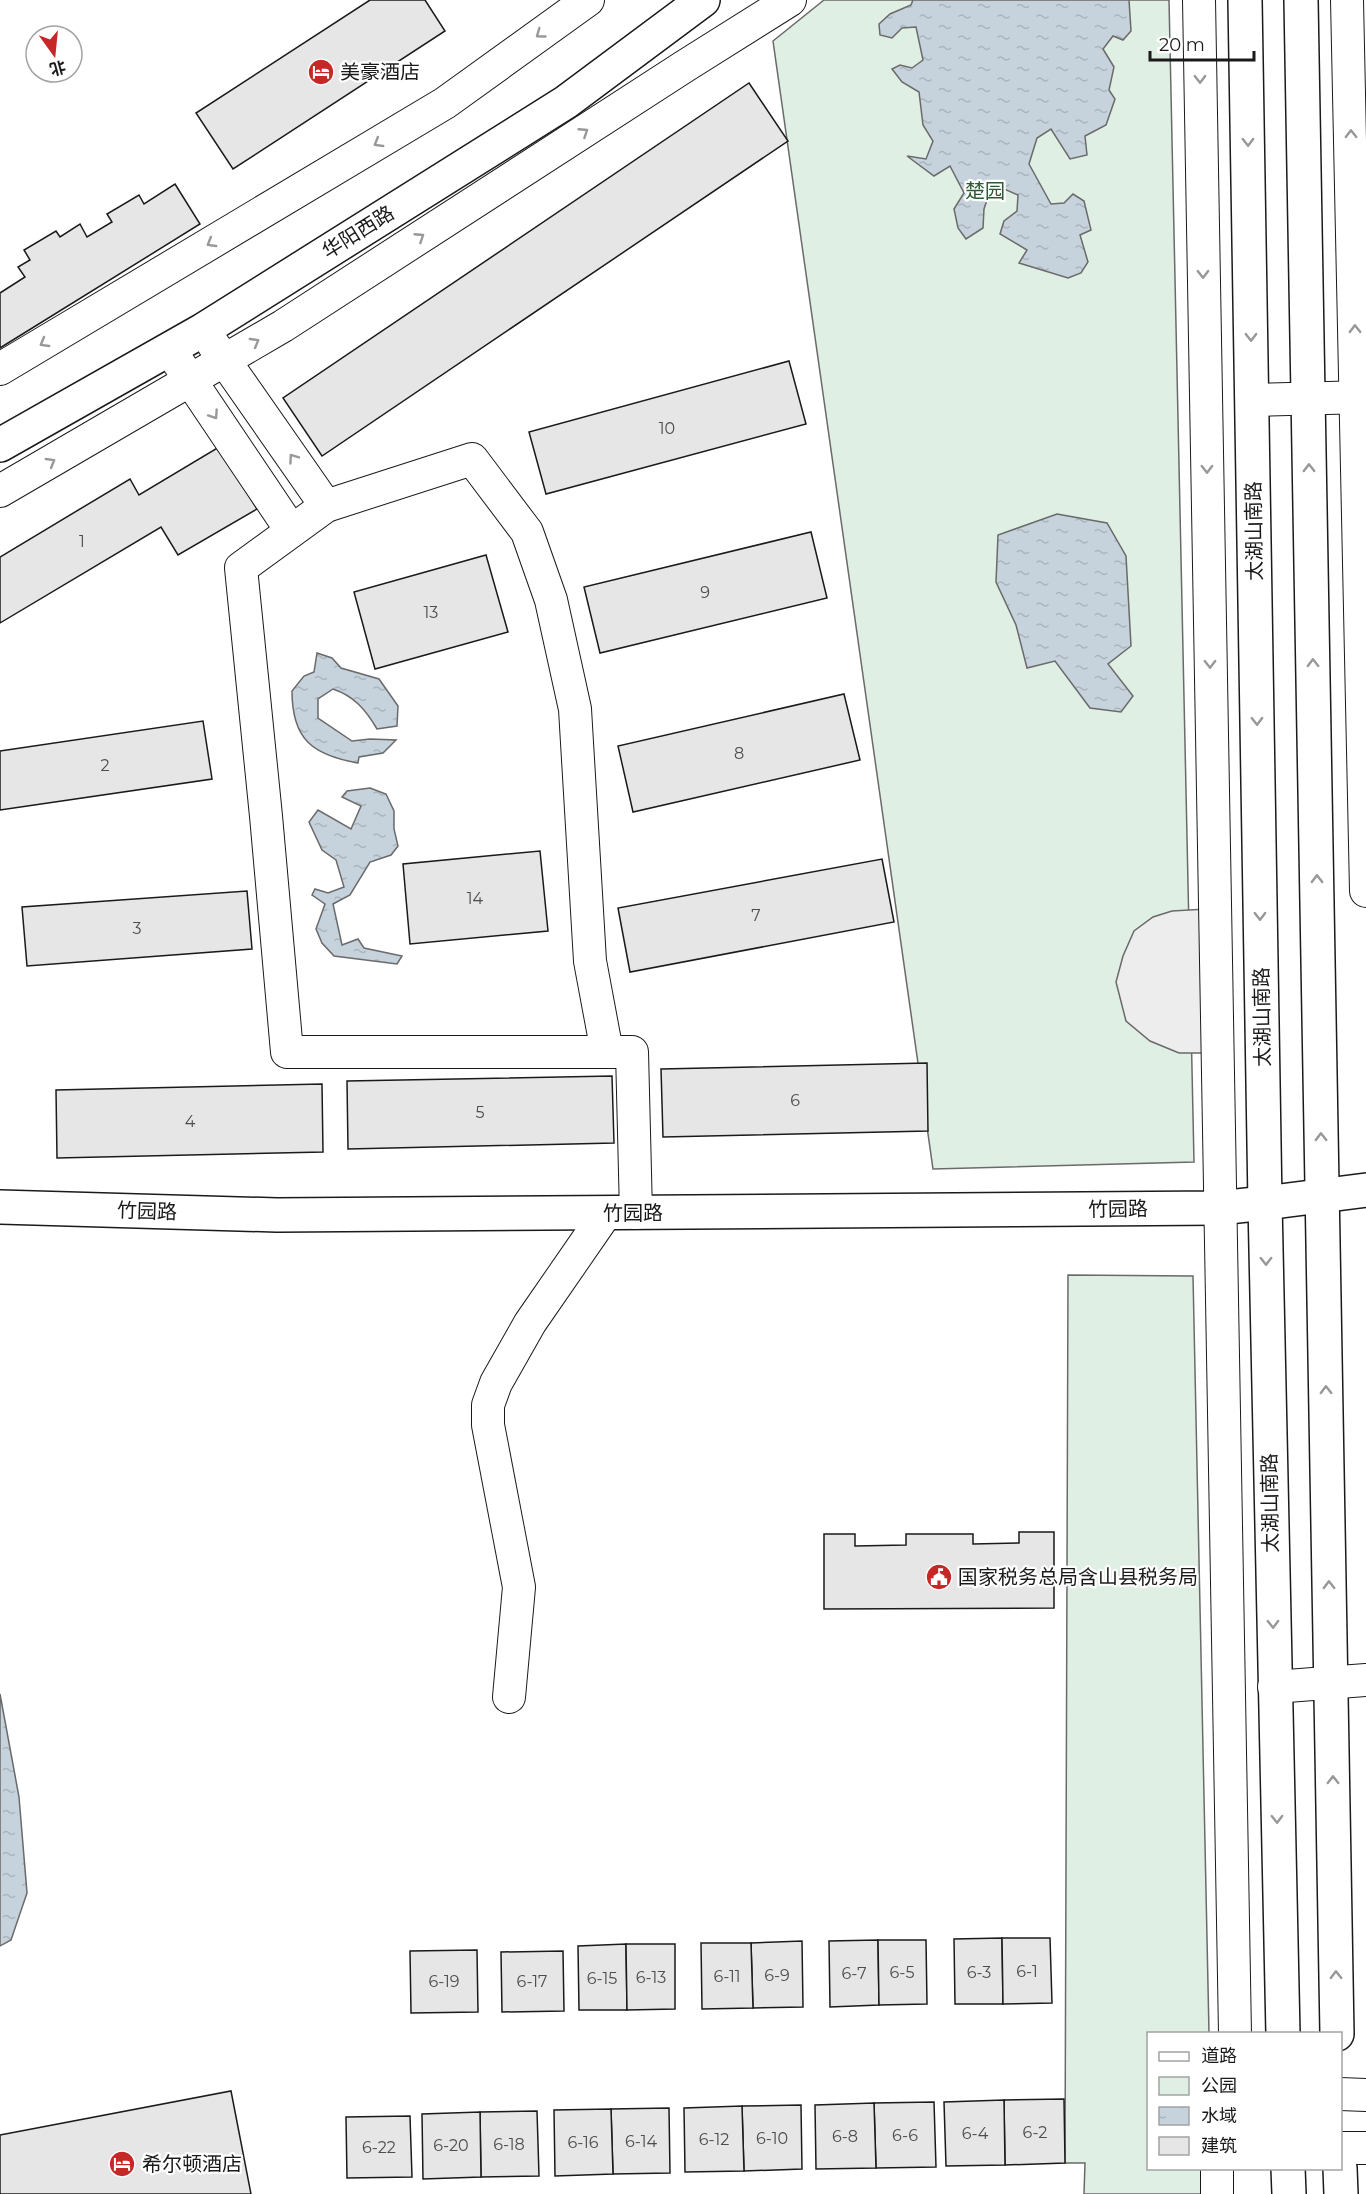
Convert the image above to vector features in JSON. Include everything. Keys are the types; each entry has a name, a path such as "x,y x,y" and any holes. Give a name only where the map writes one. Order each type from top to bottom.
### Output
{"main road":[{"name":"华阳西路","path":"0,445 203,330 566,102 703,0"},
{"name":"太湖山南路","path":"1245,0 1274,1687 1283,2032"},
{"path":"1301,0 1338,2032"},
{"name":"竹园路","path":"0,1207 277,1215 1219,1208 1366,1190"},
{"path":"1288,2170 1289,2194"},
{"path":"1340,2170 1341,2194"}],"street":[{"path":"0,369 445,103 588,0"},
{"path":"0,491 283,326 790,0"},
{"path":"1198,0 1234,2032"},
{"path":"1347,0 1361,397 1366,891"},
{"path":"203,330 326,506"},
{"path":"170,349 291,531"},
{"path":"1252,400 1361,397"},
{"path":"509,1697 519,1587 488,1425 488,1405 496,1383 530,1323 621,1213 633,1052 607,1052 287,1052 242,568 326,506 472,459 527,532 551,600 575,709 590,961 607,1052"},
{"path":"1274,1687 1366,1680"},
{"path":"1342,2094 1366,2095"},
{"path":"1342,2148 1366,2148"},
{"path":"1217,2170 1217,2194"}],"green space":[{"name":"楚园","path":"824,0 1169,0 1194,1162 933,1169 773,41"},
{"path":"1068,1275 1193,1276 1209,2032 1147,2032 1147,2170 1212,2170 1213,2194 1084,2194 1085,2163 1065,2163"}],"shaded area":[{"path":"1206,909 1208,1053 1179,1053 1150,1041 1126,1021 1116,982 1123,956 1134,931 1153,917 1172,911"}],"water":[{"path":"913,0 1129,0 1131,31 1123,40 1113,36 1103,49 1114,67 1109,90 1115,99 1106,125 1085,136 1087,155 1070,159 1051,129 1037,138 1029,164 1051,204 1064,203 1073,194 1084,201 1091,230 1080,235 1088,262 1081,273 1068,278 1019,263 1027,250 1000,234 1004,221 1017,211 1018,195 1002,188 988,197 984,209 983,228 966,239 958,228 954,209 964,193 950,166 934,176 907,156 926,159 933,141 923,125 919,92 902,82 892,69 900,65 912,68 923,60 916,27 902,28 892,38 880,35 879,24 890,14 911,5"},
{"path":"1057,514 1107,523 1126,556 1131,646 1108,664 1133,696 1121,712 1090,708 1055,661 1027,668 1016,625 996,582 998,535"},
{"path":"317,653 332,658 341,668 379,679 398,706 397,726 377,729 359,704 340,692 333,689 318,699 318,718 352,741 396,740 383,753 359,757 358,763 342,760 317,749 301,733 293,708 292,691 304,676 314,672"},
{"path":"370,788 386,794 394,811 394,829 398,846 391,855 370,862 350,895 333,904 342,945 358,939 364,948 402,956 397,964 334,956 322,943 316,929 325,904 312,895 315,889 328,893 344,887 336,860 322,850 309,822 318,810 351,829 361,806 342,797 347,791"},
{"path":"0,1694 19,1797 27,1893 11,1940 0,1946"}],"building":[{"name":"美豪酒店","path":"370,0 425,0 445,31 233,169 196,113"},
{"path":"749,83 788,141 322,456 283,398"},
{"path":"175,184 200,224 0,348 0,293 25,277 18,267 30,260 24,250 56,231 60,237 80,224 87,237 112,222 107,214 139,195 144,204"},
{"path":"789,361 806,424 546,494 529,432"},
{"path":"219,447 257,509 178,555 161,527 0,623 0,557 130,479 139,495"},
{"path":"811,532 827,598 600,653 584,587"},
{"path":"486,555 508,632 375,669 354,592"},
{"path":"844,694 860,760 633,812 618,746"},
{"path":"203,721 212,779 0,810 0,751"},
{"path":"540,851 548,931 410,944 403,864"},
{"path":"882,859 894,922 630,972 618,908"},
{"path":"247,891 252,949 27,966 22,907"},
{"path":"927,1063 928,1131 663,1137 661,1069"},
{"path":"612,1076 614,1143 348,1149 347,1081"},
{"path":"322,1084 323,1152 57,1158 56,1090"},
{"name":"国家税务总局含山县税务局","path":"1019,1532 1054,1532 1054,1608 824,1609 824,1534 855,1534 855,1546 906,1545 906,1534 973,1534 973,1544 1019,1543"},
{"path":"1002,1938 1003,2004 955,2004 954,1939"},
{"path":"1002,1938 1050,1938 1052,2003 1003,2004"},
{"path":"878,1940 879,2005 830,2007 829,1941"},
{"path":"878,1940 926,1940 927,2004 879,2005"},
{"path":"802,1941 803,2007 753,2008 751,1943"},
{"path":"701,1943 751,1943 753,2008 702,2009"},
{"path":"626,1944 627,2010 579,2010 578,1946"},
{"path":"626,1944 675,1944 675,2009 627,2010"},
{"path":"477,1950 478,2012 411,2013 410,1951"},
{"path":"563,1951 564,2011 502,2012 501,1952"},
{"name":"希尔顿酒店","path":"231,2091 251,2194 0,2194 0,2135"},
{"path":"1064,2099 1065,2163 1005,2165 1004,2100"},
{"path":"1004,2100 1005,2165 946,2166 944,2102"},
{"path":"934,2102 936,2167 876,2168 874,2103"},
{"path":"874,2103 876,2168 816,2169 815,2105"},
{"path":"801,2105 802,2169 744,2171 742,2106"},
{"path":"742,2106 744,2171 685,2172 684,2108"},
{"path":"669,2108 670,2173 613,2174 611,2109"},
{"path":"611,2109 613,2174 555,2176 554,2110"},
{"path":"537,2111 539,2176 481,2177 480,2112"},
{"path":"480,2112 481,2177 423,2179 422,2114"},
{"path":"410,2116 412,2177 347,2178 346,2117"}],"place":[{"name":"美豪酒店","path":"321,72"},
{"name":"国家税务总局含山县税务局","path":"939,1577"},
{"name":"希尔顿酒店","path":"122,2164"}]}
